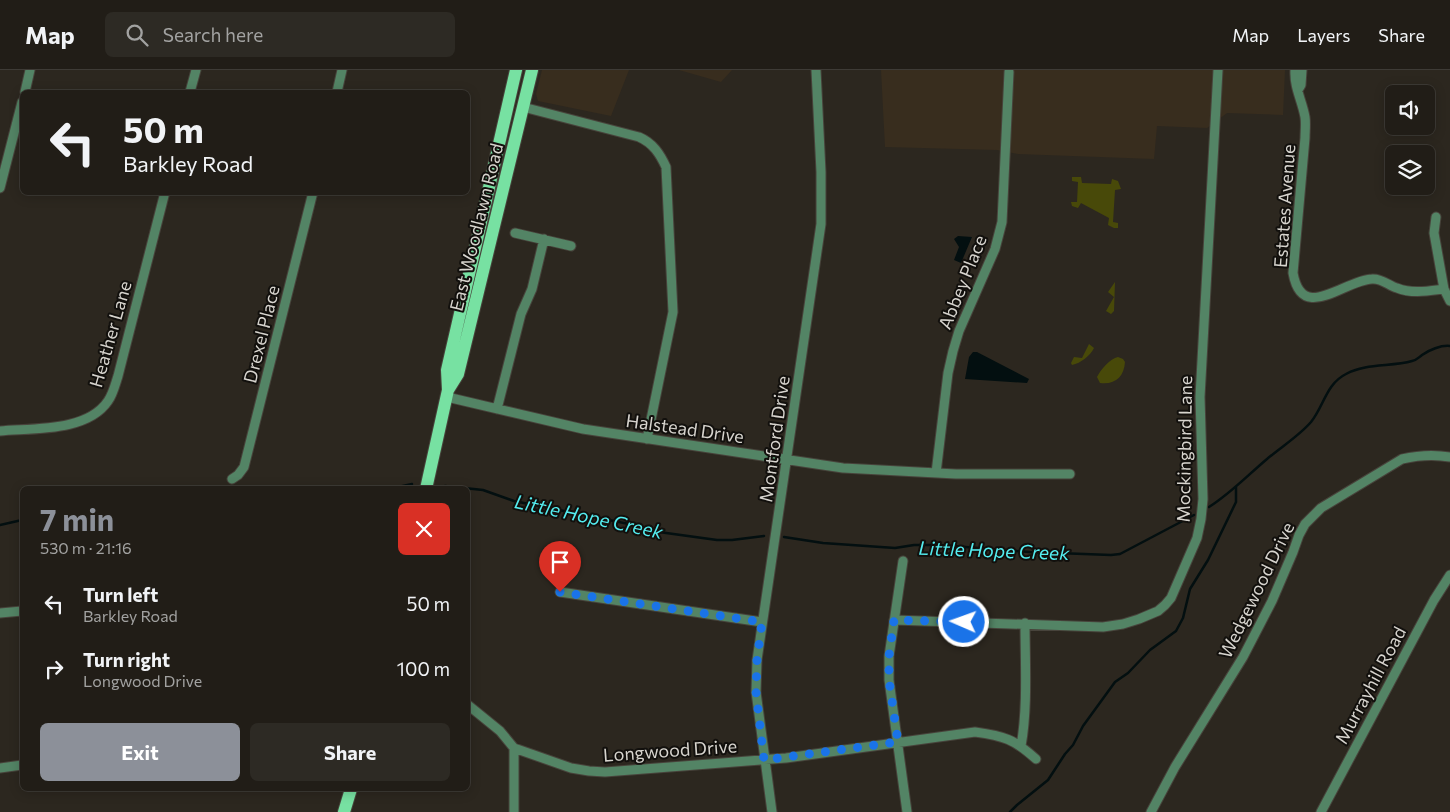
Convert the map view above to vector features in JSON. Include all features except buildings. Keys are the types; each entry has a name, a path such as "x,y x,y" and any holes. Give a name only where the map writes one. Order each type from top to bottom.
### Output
{"main road":[{"name":"East Woodlawn Road","path":"448,393 447,370 516,70"},
{"name":"East Woodlawn Road","path":"427,486 448,393 458,374 532,70"},
{"path":"344,812 350,791"}],"street":[{"path":"25,90 30,70"},
{"path":"191,90 196,70"},
{"path":"337,90 342,70"},
{"name":"Montford Drive","path":"772,812 756,692 757,660 821,224 821,172 816,70"},
{"name":"Mockingbird Lane","path":"894,620 1103,627 1123,624 1158,611 1171,598 1197,538 1203,499 1200,397 1218,70"},
{"name":"Abbey Place","path":"936,473 948,373 953,351 959,331 995,249 1002,222 1009,71"},
{"name":"Estates Avenue","path":"1298,71 1301,86 1298,90 1305,118 1294,274 1299,291 1312,299 1319,298 1357,282 1374,278 1404,290 1418,292 1444,289"},
{"path":"523,108 640,137 654,147 666,167 673,312 668,344 647,439"},
{"path":"0,188 20,110"},
{"name":"Heather Lane","path":"0,431 82,422 101,410 108,402 118,376 164,195"},
{"name":"Drexel Place","path":"232,479 238,475 244,466 312,195"},
{"path":"1436,216 1434,233 1444,289 1450,301"},
{"path":"515,233 571,246"},
{"path":"497,409 522,314 532,289 544,239"},
{"name":"Halstead Drive","path":"448,393 497,409 583,429 857,470 936,473 1070,474"},
{"name":"Wedgewood Drive","path":"1150,812 1244,657 1272,601 1299,534 1305,524 1313,515 1333,500 1402,459 1430,454 1450,457"},
{"path":"903,562 889,656 889,680 907,812"},
{"name":"Murrayhill Road","path":"1322,812 1434,600 1450,575"},
{"path":"560,592 762,622"},
{"path":"0,613 20,611"},
{"path":"1021,746 1024,710 1025,623"},
{"name":"Longwood Drive","path":"470,707 500,731 514,748 571,768 589,771 605,772 764,760 975,732 1000,736 1021,746 1036,759"},
{"path":"514,748 514,812"},
{"path":"0,768 20,766"}],"shaded area":[{"path":"542,70 629,70 611,116 538,101 536,94"},
{"path":"679,70 732,70 721,82"},
{"path":"881,70 1285,70 1283,115 1227,113 1207,128 1157,126 1154,159 1018,154 997,150 885,147"},
{"path":"1072,177 1081,177 1082,183 1111,184 1112,179 1118,181 1121,189 1115,190 1113,222 1118,223 1118,228 1108,225 1109,218 1081,203 1078,208 1072,206 1071,202 1077,202 1078,182 1072,181"},
{"path":"958,236 972,237 961,263 954,260 959,247 954,239"},
{"path":"1115,282 1114,311 1111,314 1106,311 1114,297 1108,292"},
{"path":"1089,344 1094,348 1090,354 1082,361 1072,365 1074,357 1082,358"},
{"path":"973,352 977,352 1029,379 1027,383 965,379 969,357"},
{"path":"1118,357 1125,362 1121,376 1110,383 1100,383 1097,377 1101,371 1109,362"}],"waterway":[{"name":"Little Hope Creek","path":"1209,507 1232,490 1306,427 1339,378 1362,368 1414,361 1432,350 1443,346 1450,346"},
{"name":"Little Hope Creek","path":"403,486 412,484"},
{"path":"1010,812 1048,780 1073,745 1083,726 1115,682 1128,673 1150,650 1176,631 1183,618 1190,589 1208,560 1236,502 1236,487"},
{"name":"Little Hope Creek","path":"470,489 483,490 514,501 634,525 659,532 717,540 764,536"},
{"name":"Little Hope Creek","path":"784,537 823,543 895,548 914,545 939,545 1030,552 1111,555 1120,554 1194,515"},
{"name":"Little Hope Creek","path":"0,525 20,520"}],"route":[{"path":"560,592 762,622 757,660 756,692 764,760 898,742 889,680 889,656 894,620 964,622"}]}
